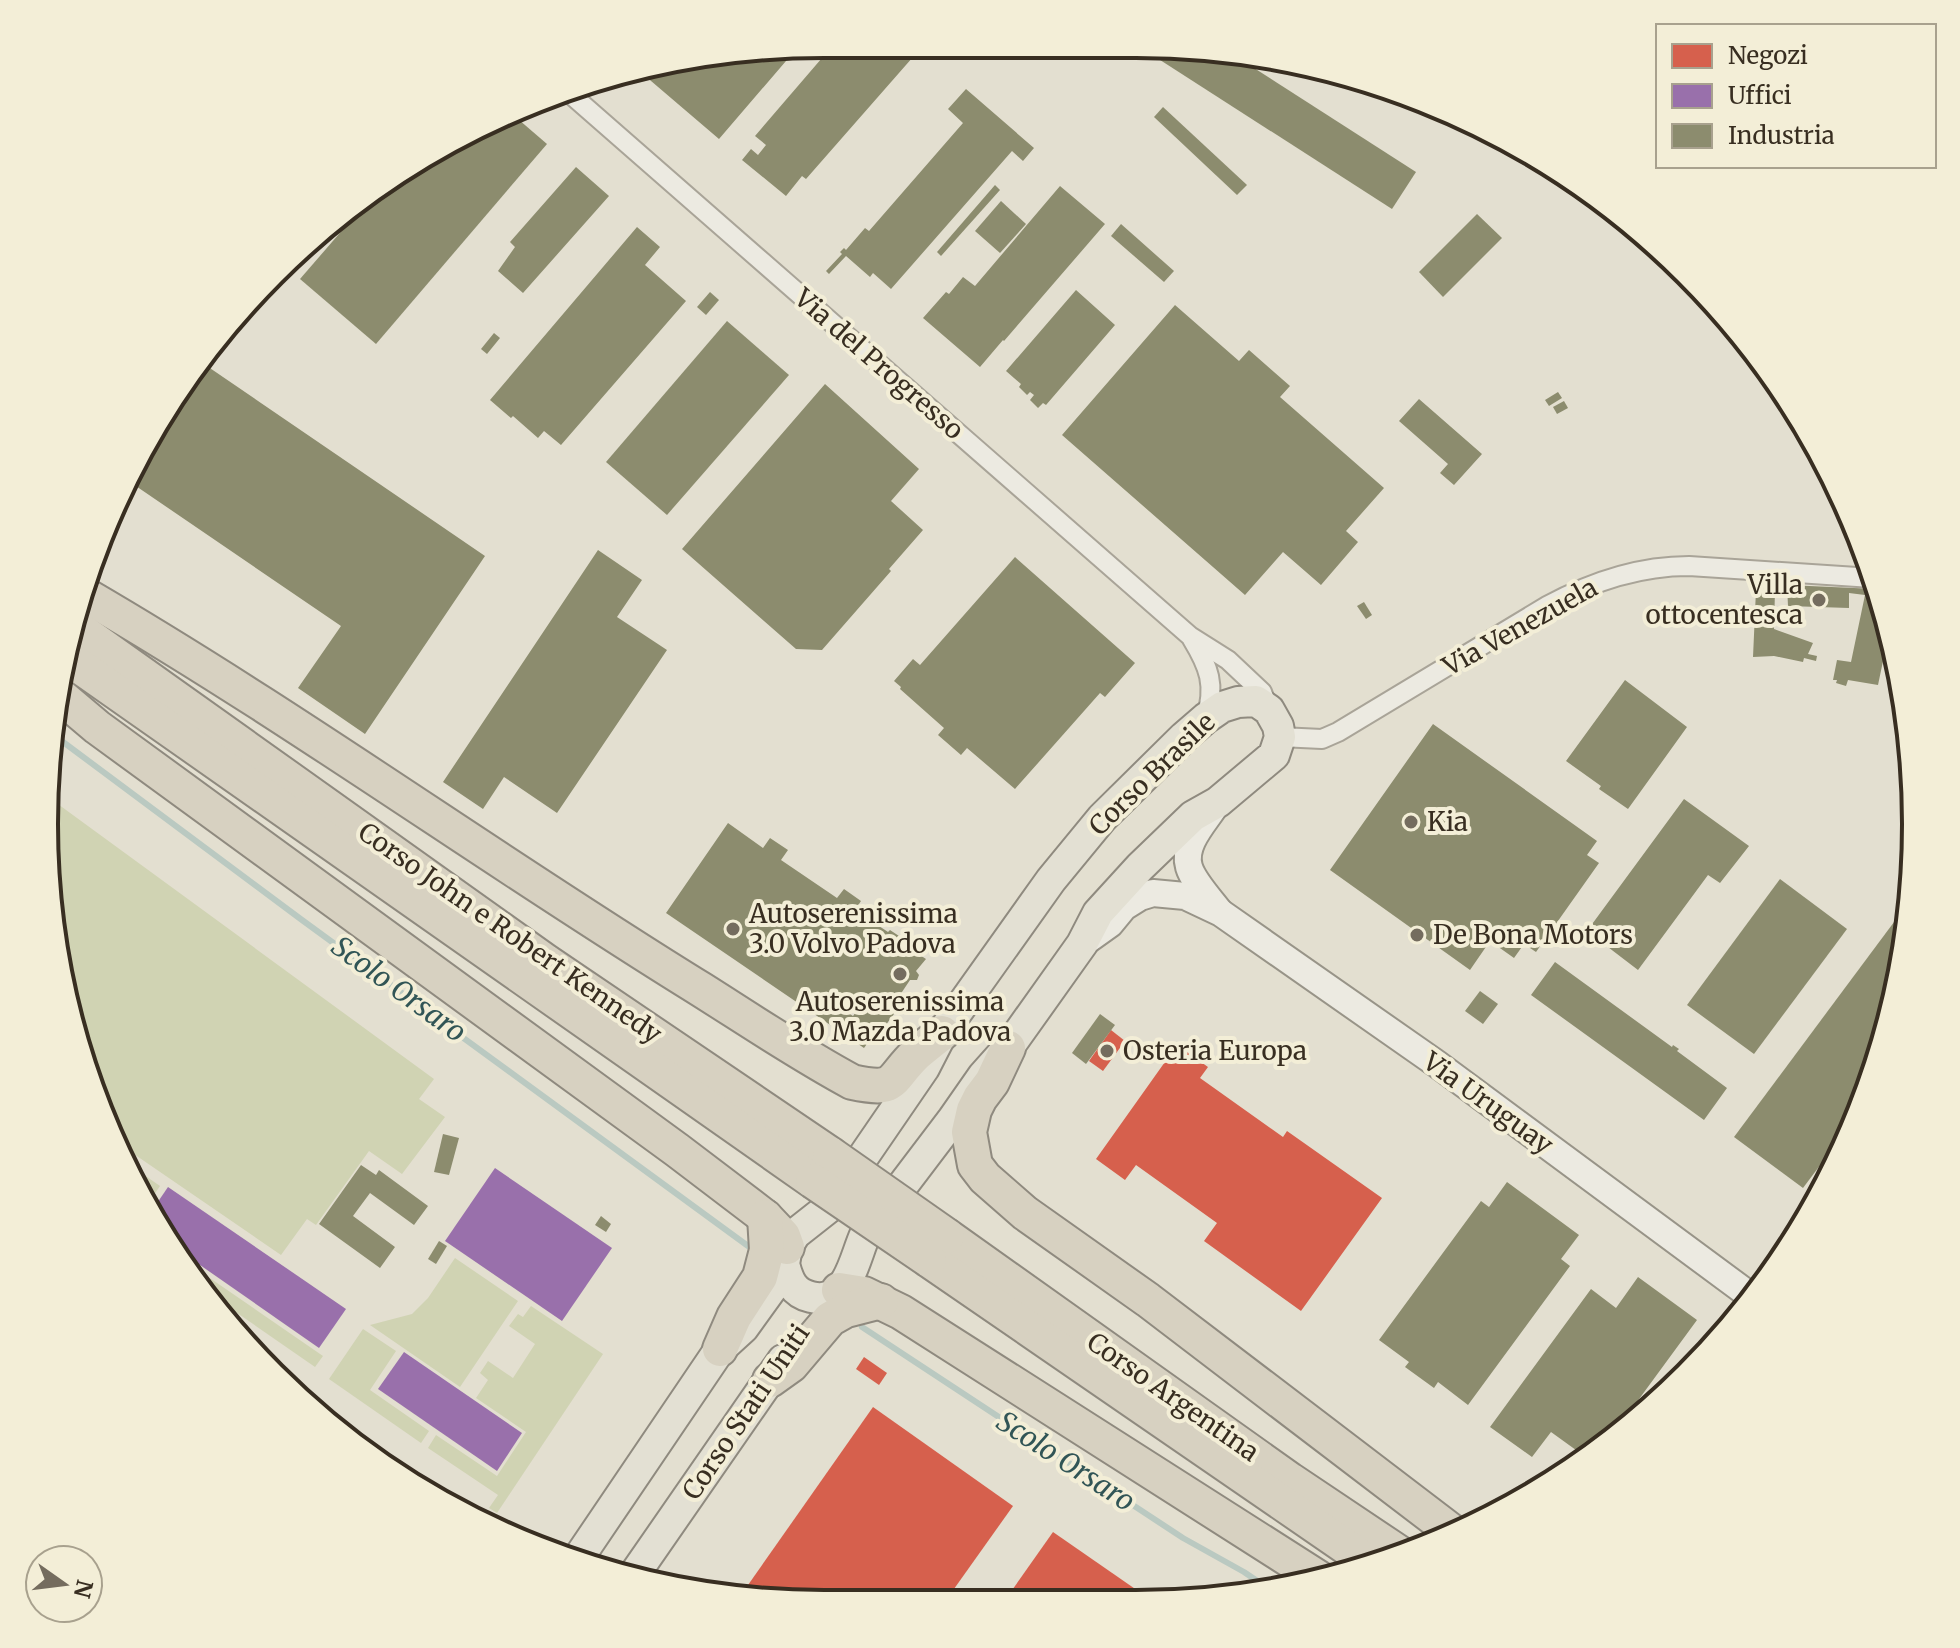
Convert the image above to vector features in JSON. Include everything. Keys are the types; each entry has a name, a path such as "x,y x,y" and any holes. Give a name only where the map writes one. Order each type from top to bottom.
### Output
{"highway":[{"path":"92,600 258,702 575,910 852,1082 874,1087 886,1085 942,1033"},
{"name":"Corso John e Robert Kennedy","path":"83,632 545,961 824,1181"},
{"name":"Corso John e Robert Kennedy","path":"76,663 824,1181 938,1248"},
{"path":"68,703 97,727 765,1217 783,1236 785,1256"},
{"path":"1008,1048 974,1110 969,1132 975,1165 985,1178 1025,1213 1148,1300 1444,1525"},
{"path":"720,1349 734,1317 760,1277 767,1250 765,1217"},
{"name":"Corso Argentina","path":"938,1248 1389,1546"},
{"name":"Corso Argentina","path":"938,1248 1360,1556"},
{"path":"839,1286 881,1301 901,1312 1306,1570"},
{"path":"770,1380 791,1365 830,1319 846,1310 881,1301"}],"main road":[{"name":"Corso Brasile","path":"824,1181 924,1068 942,1033 1051,880 1102,818 1142,778 1222,707 1256,701 1285,729"},
{"path":"1008,1048 1082,944 1098,913 1193,816 1218,802 1274,755 1285,729"},
{"name":"Corso Stati Uniti","path":"640,1567 839,1286 865,1235 983,1076 1008,1048"},
{"name":"Corso Stati Uniti","path":"583,1551 720,1349 743,1328 774,1285 795,1234 804,1225 824,1181"},
{"name":"Corso Stati Uniti","path":"785,1256 790,1282 799,1293 814,1298 839,1286"}],"street":[{"name":"Via del Progresso","path":"577,99 1190,636 1228,660 1262,692 1285,729"},
{"name":"Via Venezuela","path":"1285,729 1322,739 1338,732 1547,606 1613,576 1669,566 1689,566 1861,577"},
{"name":"Via del Progresso","path":"1190,636 1209,673 1211,695 1206,718"},
{"name":"Via Uruguay","path":"1218,802 1194,837 1189,852 1189,867 1221,913"},
{"name":"Via Uruguay","path":"1082,944 1110,924 1124,907 1153,893 1185,896 1221,913 1437,1064 1743,1291"}],"green space":[{"path":"59,805 434,1079 419,1099 445,1117 402,1174 369,1151 316,1225 307,1219 281,1255 132,1153 99,1070 73,973 60,874"},
{"path":"143,1174 160,1186 154,1195"},
{"path":"455,1258 518,1301 460,1387 370,1325 412,1314 428,1298"},
{"path":"205,1275 323,1356 315,1367 232,1309"},
{"path":"531,1306 603,1354 497,1513 489,1508 498,1495 428,1448 436,1435 497,1476 526,1432 476,1398 488,1380 480,1373 488,1361 513,1378 535,1344 509,1326 518,1314 523,1317"},
{"path":"363,1329 396,1351 370,1390 429,1431 421,1443 329,1379"}],"building: Negozi":[{"name":"Osteria Europa","path":"1111,1030 1125,1041 1103,1071 1089,1061"},
{"path":"1177,1045 1208,1067 1200,1078 1283,1137 1287,1131 1382,1198 1301,1311 1204,1241 1217,1223 1136,1165 1125,1180 1096,1159"},
{"path":"864,1357 887,1373 879,1385 856,1369"},
{"path":"873,1407 1013,1506 953,1590 824,1590 748,1585"},
{"path":"1053,1532 1137,1590 1136,1590 1012,1590"}],"building: Uffici":[{"path":"495,1168 612,1248 562,1321 445,1241"},
{"path":"168,1187 346,1309 319,1348 196,1262 158,1202"},
{"path":"404,1352 522,1433 497,1471 378,1389"}],"building: Industria":[{"path":"822,58 912,58 806,179 802,176 786,196 742,160 751,149 758,155 766,145 755,136"},
{"path":"787,59 719,139 649,79 724,65"},
{"path":"1158,59 1254,68 1416,172 1392,209"},
{"path":"966,89 1034,148 1023,161 1012,151 891,289 873,273 870,277 846,256 829,274 826,271 842,254 840,252 844,248 846,250 865,228 869,231 963,123 948,109"},
{"path":"1163,107 1247,185 1237,195 1154,117"},
{"path":"520,121 547,144 376,344 300,279 346,226 398,187 441,161"},
{"path":"576,167 609,196 523,293 498,271 515,247 510,242"},
{"path":"995,185 1000,190 941,256 937,252"},
{"path":"1060,186 1105,224 980,367 923,318 963,277 975,286"},
{"path":"1001,201 1026,224 1000,253 975,231"},
{"path":"1477,214 1502,238 1443,297 1419,272"},
{"path":"1121,224 1174,271 1164,282 1111,236"},
{"path":"637,227 660,247 645,265 686,301 561,445 544,431 538,438 490,400"},
{"path":"1076,290 1115,325 1046,405 1043,403 1038,408 1030,400 1034,395 1030,392 1027,395 1019,387 1021,384 1006,371"},
{"path":"710,292 719,300 706,315 697,307"},
{"path":"1175,305 1239,361 1249,350 1290,386 1280,397 1384,488 1346,531 1358,542 1321,585 1283,552 1245,595 1062,435"},
{"path":"727,321 789,375 667,515 606,462"},
{"path":"494,333 500,338 487,354 481,349"},
{"path":"209,368 485,556 365,734 298,688 341,626 136,486 187,398"},
{"path":"825,384 919,469 891,501 923,530 822,650 796,649 682,549"},
{"path":"1558,392 1562,398 1549,406 1545,400"},
{"path":"1419,399 1482,454 1454,485 1440,473 1448,464 1399,421"},
{"path":"1564,401 1568,408 1557,414 1553,407"},
{"path":"598,550 642,580 617,617 667,650 557,813 504,777 483,809 443,782"},
{"path":"1015,557 1135,663 1105,697 1100,693 1015,789 967,748 961,755 938,735 944,728 894,681 913,659 920,665"},
{"path":"1787,585 1864,588 1883,659 1878,685 1848,680 1846,686 1833,680 1837,660 1851,662 1865,595 1849,593 1849,608 1788,606"},
{"path":"1756,590 1775,590 1774,629 1813,643 1808,654 1817,656 1816,661 1753,657"},
{"path":"1364,602 1372,615 1366,619 1357,606"},
{"path":"1625,680 1687,727 1628,809 1566,761"},
{"path":"1433,724 1597,841 1587,855 1599,863 1536,952 1524,944 1514,958 1490,941 1470,970 1330,870"},
{"path":"1684,799 1749,846 1720,883 1708,875 1638,970 1587,931"},
{"path":"728,823 763,848 770,838 788,850 781,860 837,898 844,889 861,901 855,910 905,940 903,944 926,959 916,971 919,975 917,980 910,980 892,1007 897,1010 885,1026 882,1023 864,1048 666,913","holes":["844,997 859,1008 853,1016 838,1006"]},
{"path":"1780,879 1847,929 1754,1054 1687,1005"},
{"path":"1895,920 1876,1022 1844,1117 1825,1159 1803,1188 1734,1137"},
{"path":"1555,962 1679,1049 1677,1051 1727,1088 1704,1120 1531,995"},
{"path":"1480,991 1498,1004 1483,1024 1465,1011"},
{"path":"1100,1014 1115,1025 1086,1064 1072,1053"},
{"path":"443,1134 459,1138 449,1175 434,1172"},
{"path":"361,1165 376,1175 379,1170 428,1206 414,1225 370,1193 353,1216 395,1247 380,1268 319,1224"},
{"path":"1507,1182 1579,1235 1561,1259 1570,1266 1468,1405 1438,1382 1434,1388 1405,1367 1409,1362 1379,1340 1481,1201 1489,1207"},
{"path":"601,1216 611,1224 606,1232 595,1225"},
{"path":"439,1241 447,1246 436,1264 428,1259"},
{"path":"1638,1277 1697,1320 1634,1405 1577,1450 1551,1432 1532,1457 1490,1427 1591,1289 1616,1308"}],"waterway":[{"name":"Scolo Orsaro","path":"63,742 748,1246"},
{"name":"Scolo Orsaro","path":"862,1327 1183,1538 1256,1580"}],"place":[{"name":"Villa ottocentesca","path":"1819,600"},
{"name":"Kia","path":"1411,822"},
{"name":"Autoserenissima 3.0 Volvo Padova","path":"733,929"},
{"name":"De Bona Motors","path":"1417,935"},
{"name":"Autoserenissima 3.0 Mazda Padova","path":"900,974"},
{"name":"Osteria Europa","path":"1107,1051"}]}
